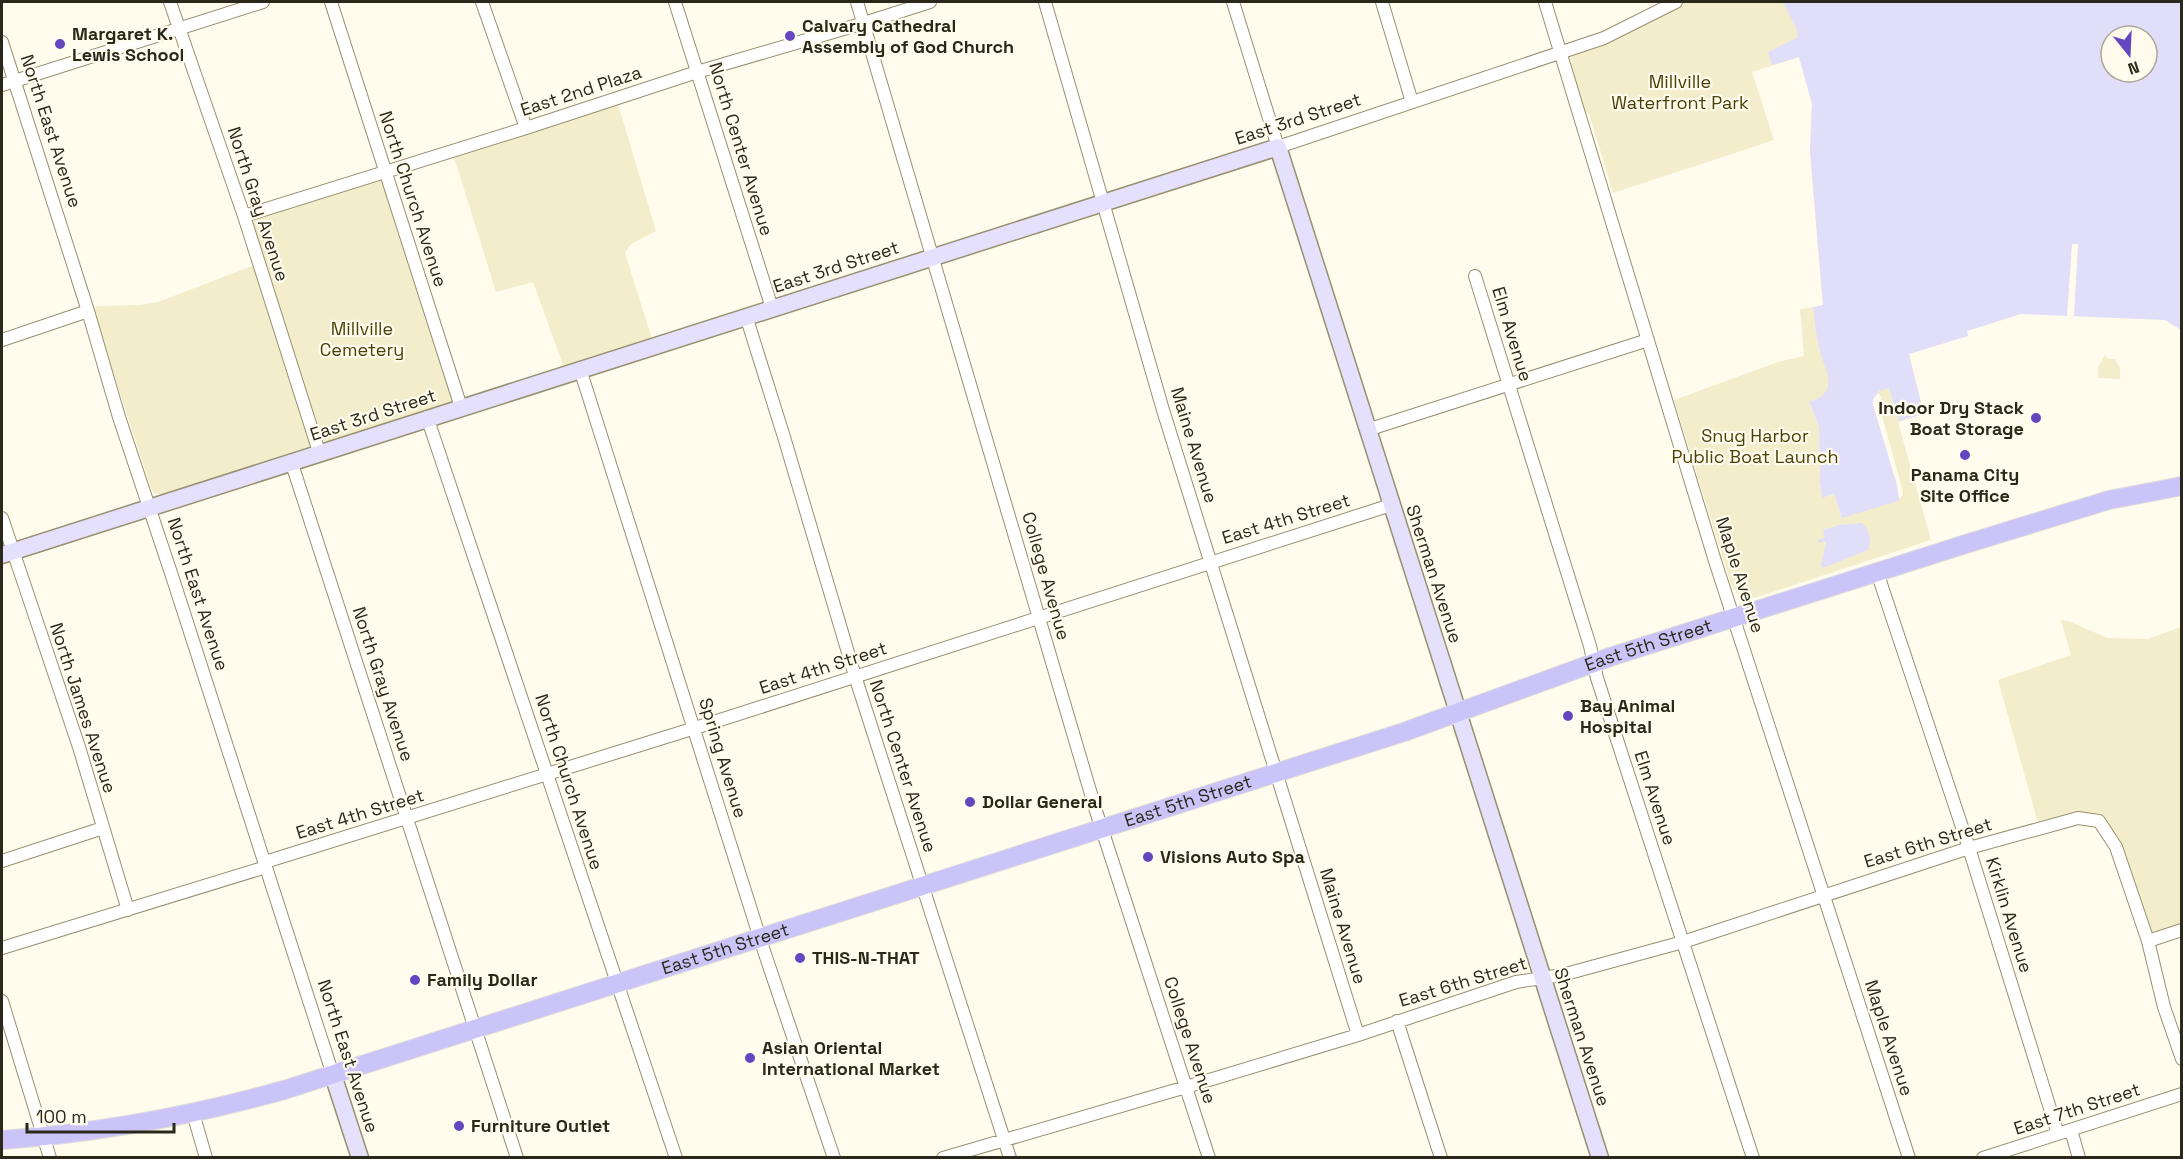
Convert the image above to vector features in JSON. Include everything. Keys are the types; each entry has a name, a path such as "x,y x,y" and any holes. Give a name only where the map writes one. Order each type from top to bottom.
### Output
{"main road":[{"name":"East 5th Street","path":"2,1140 103,1129 193,1113 333,1075 1458,713 1594,663 1877,572 2079,508 2181,486"}],"street":[{"name":"North Gray Avenue","path":"170,2 244,216 319,452"},
{"path":"2,85 263,2"},
{"name":"North Church Avenue","path":"331,2 461,407"},
{"path":"482,2 526,129"},
{"name":"North Center Avenue","path":"675,2 772,308"},
{"name":"College Avenue","path":"857,2 1102,828 1209,1158"},
{"name":"East 2nd Plaza","path":"244,216 526,129 697,72 930,2"},
{"name":"Maine Avenue","path":"1045,2 1066,68 1163,410 1358,1035"},
{"name":"Sherman Avenue","path":"1233,2 1600,1158"},
{"path":"1382,2 1412,102"},
{"name":"Maple Avenue","path":"1545,2 1734,618 1909,1158"},
{"name":"East 3rd Street","path":"7,553 148,506 1278,147 1604,38 1676,2"},
{"name":"North East Avenue","path":"2,42 88,311 119,417 360,1158"},
{"name":"Elm Avenue","path":"1475,276 1597,678 1753,1158"},
{"path":"2,340 88,311"},
{"name":"North Center Avenue","path":"746,316 855,676 1010,1158"},
{"path":"1368,430 1648,340"},
{"name":"Spring Avenue","path":"580,369 760,938 834,1158"},
{"name":"North Church Avenue","path":"427,417 676,1158"},
{"name":"North Gray Avenue","path":"291,461 518,1158"},
{"name":"East 4th Street","path":"2,948 128,910 1391,505"},
{"name":"North James Avenue","path":"2,518 7,553 79,747 128,910"},
{"name":"Kirklin Avenue","path":"1877,572 1970,848 2058,1134"},
{"name":"East 6th Street","path":"943,1158 1358,1035 1516,982 1562,975 1683,942 1970,848 2078,818 2099,821 2116,847 2148,940"},
{"path":"2,861 103,828"},
{"path":"2181,930 2148,940 2164,1007 2181,1059"},
{"path":"2,1001 50,1158"},
{"path":"1397,1021 1441,1158"},
{"name":"East 7th Street","path":"1983,1158 2008,1154 2058,1134 2181,1094"},
{"path":"193,1113 206,1158"},
{"path":"2071,1130 2079,1158"}],"green space":[{"path":"1686,2 1893,2 1846,377 1818,399 1809,403 1819,427 1822,498 1834,494 1842,518 1880,420 1875,371 1921,415 1898,422 1931,540 1754,598 1739,594 1730,581 1674,400 1778,362 1804,356 1800,309 1823,306 1810,151 1812,104 1799,57 1752,72 1774,140 1613,193 1589,113 1585,112 1571,66 1572,56 1653,21"},
{"path":"618,104 656,231 631,244 625,253 652,339 564,368 533,282 496,292 454,157"},
{"name":"Millville Cemetery","path":"383,179 454,399 324,443 252,221"},
{"name":"Millville Cemetery","path":"252,266 311,446 165,494 156,494 152,491 95,317 96,306 140,305 158,302"},
{"path":"2105,355 2109,359 2115,359 2120,368 2120,379 2098,378 2098,367"},
{"path":"2061,620 2108,638 2148,639 2181,627 2181,924 2151,934 2121,845 2102,814 2038,823 1998,680 2071,655"}],"water":[{"path":"1783,2 2181,2 2181,330 2165,320 2021,314 1967,331 1968,336 1909,354 1924,414 1899,421 1889,388 1878,391 1879,397 1875,401 1900,496 1898,501 1842,518 1834,494 1822,498 1819,427 1809,402 1819,398 1828,387 1813,307 1823,305 1810,151 1812,104 1799,57 1772,65 1768,52 1798,37 1797,30"},
{"path":"1862,523 1870,536 1868,550 1823,568 1821,565 1826,543 1823,530 1839,525"}],"pier":[{"path":"2072,244 2078,244 2074,316 2067,316"},
{"path":"1878,393 1882,398 1879,402 1883,420 1902,488 1903,495 1899,499 1897,485 1873,405 1873,399"}],"waterway":[{"path":"1819,541 1826,539"}],"place":[{"name":"Calvary Cathedral Assembly of God Church","path":"790,36"},
{"name":"Margaret K. Lewis School","path":"60,44"},
{"name":"Indoor Dry Stack Boat Storage","path":"2036,418"},
{"name":"Panama City Site Office","path":"1965,455"},
{"name":"Bay Animal Hospital","path":"1568,716"},
{"name":"Dollar General","path":"970,802"},
{"name":"Visions Auto Spa","path":"1148,857"},
{"name":"THIS-N-THAT","path":"800,958"},
{"name":"Family Dollar","path":"415,980"},
{"name":"Asian Oriental International Market","path":"750,1058"},
{"name":"Furniture Outlet","path":"459,1126"}],"park label":[{"name":"Millville Waterfront Park","path":"1680,92"},
{"name":"Snug Harbor Public Boat Launch","path":"1755,446"}]}
